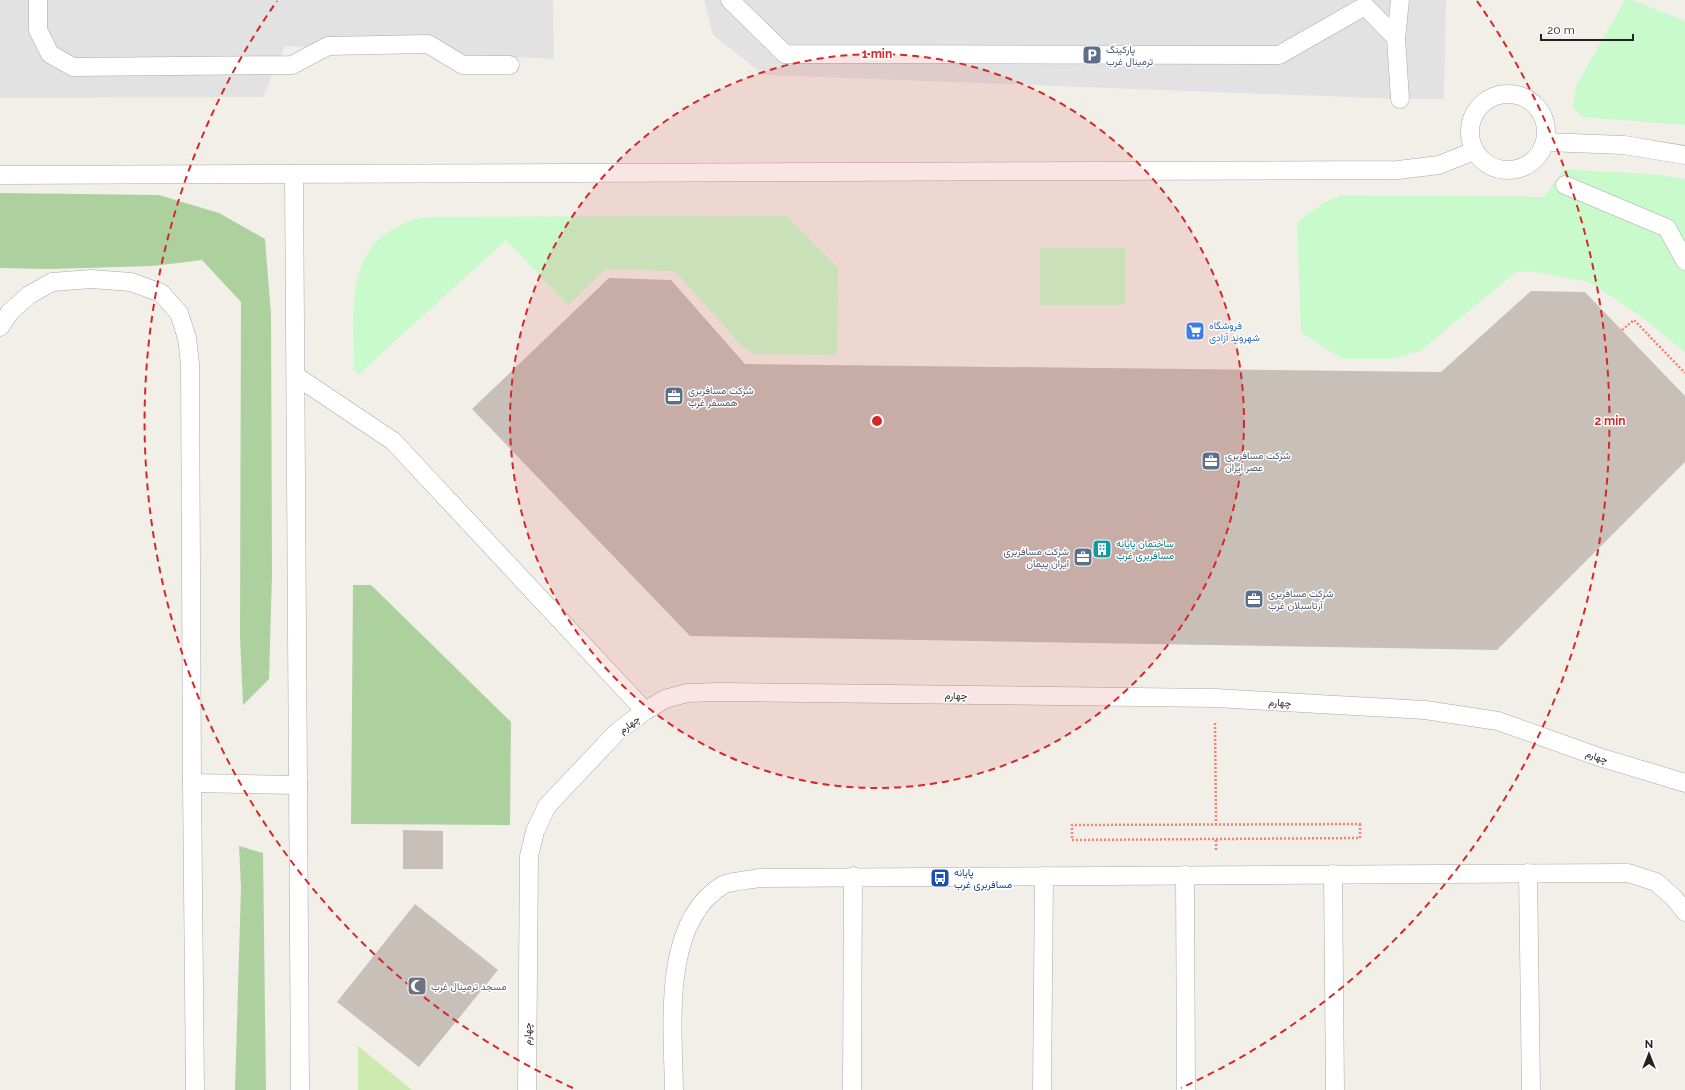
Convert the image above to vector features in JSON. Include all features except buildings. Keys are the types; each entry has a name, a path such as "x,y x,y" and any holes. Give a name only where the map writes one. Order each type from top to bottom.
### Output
{"lane":[{"path":"38,0 38,30 50,54 73,67 292,65 328,46 428,44 463,65 510,65"},
{"path":"730,0 785,54 1279,55 1359,3 1396,38"},
{"path":"1400,0 1396,38 1400,98"},
{"path":"1503,94 1516,95 1528,100 1537,108 1544,119 1546,131 1545,142 1539,155 1530,164 1518,169 1506,171 1493,168 1482,161 1474,151 1470,140 1470,127 1473,115 1481,105 1491,98 1503,94"},
{"path":"1545,142 1624,145 1685,155"},
{"path":"0,175 1398,170 1439,165 1474,151"},
{"path":"294,174 300,1090"},
{"path":"1565,185 1666,228 1685,261"},
{"path":"0,327 10,312 29,295 52,282 91,280 131,282 161,293 179,313 188,338 190,364 195,1090"},
{"path":"296,376 393,441 645,711"},
{"name":"چهارم","path":"527,1090 529,856 534,831 547,806 617,732 645,711 665,699 687,693 718,692 1215,698 1425,710 1498,721 1599,757 1685,783"},
{"path":"192,783 298,785"},
{"path":"1528,873 1531,1090"},
{"path":"674,1090 673,998 677,962 688,926 705,899 724,884 759,878 853,876 1628,873 1656,882 1674,898 1685,912"},
{"path":"1333,874 1336,1090"},
{"path":"1185,875 1186,1090"},
{"path":"852,1090 853,876"},
{"path":"1042,1090 1044,876"}],"path":[{"path":"1622,330 1634,320 1685,372"},
{"path":"1215,698 1216,825"},
{"path":"1360,824 1360,838 1072,840 1072,826 1216,825 1360,824"}],"green space":[{"path":"1625,0 1632,0 1685,21 1685,125 1582,117 1573,108 1576,86"},
{"path":"1564,169 1661,175 1685,179 1685,352 1639,315 1589,282 1529,271 1516,272 1420,351 1391,359 1343,359 1301,333 1297,222 1325,202 1341,195 1544,197"},
{"path":"0,193 159,195 219,213 265,239 271,314 272,575 269,679 243,705 240,636 241,302 202,260 153,266 48,269 0,268"},
{"path":"787,216 838,268 837,355 754,354 741,345 675,271 605,269 568,305 506,240 358,375 354,369 354,297 358,276 366,257 378,240 397,227 423,217"},
{"path":"1040,248 1125,248 1125,305 1040,305"},
{"path":"353,585 371,585 511,722 510,825 351,824"},
{"path":"239,846 263,853 266,1090 235,1090 241,887"},
{"path":"358,1046 412,1090 358,1090"}],"shaded area":[{"path":"0,0 553,0 554,59 285,46 263,97 0,98"},
{"name":"پارکینگ ترمینال غرب","path":"704,0 1446,0 1444,99 1400,99 764,75 713,35"}],"place":[{"name":"پارکینگ ترمینال غرب","path":"1092,55"},
{"name":"فروشگاه شهروند آزادی","path":"1195,331"},
{"name":"شرکت مسافربری همسفر غرب","path":"674,396"},
{"name":"شرکت مسافربری عصر ایران","path":"1211,461"},
{"name":"ساختمان پایانه مسافربری غرب","path":"1102,549"},
{"name":"شرکت مسافربری ایران پیمان","path":"1083,557"},
{"name":"شرکت مسافربری آرتاسبلان غرب","path":"1254,599"},
{"name":"پایانه مسافربری غرب","path":"940,878"},
{"name":"مسجد ترمینال غرب","path":"417,986"}]}
